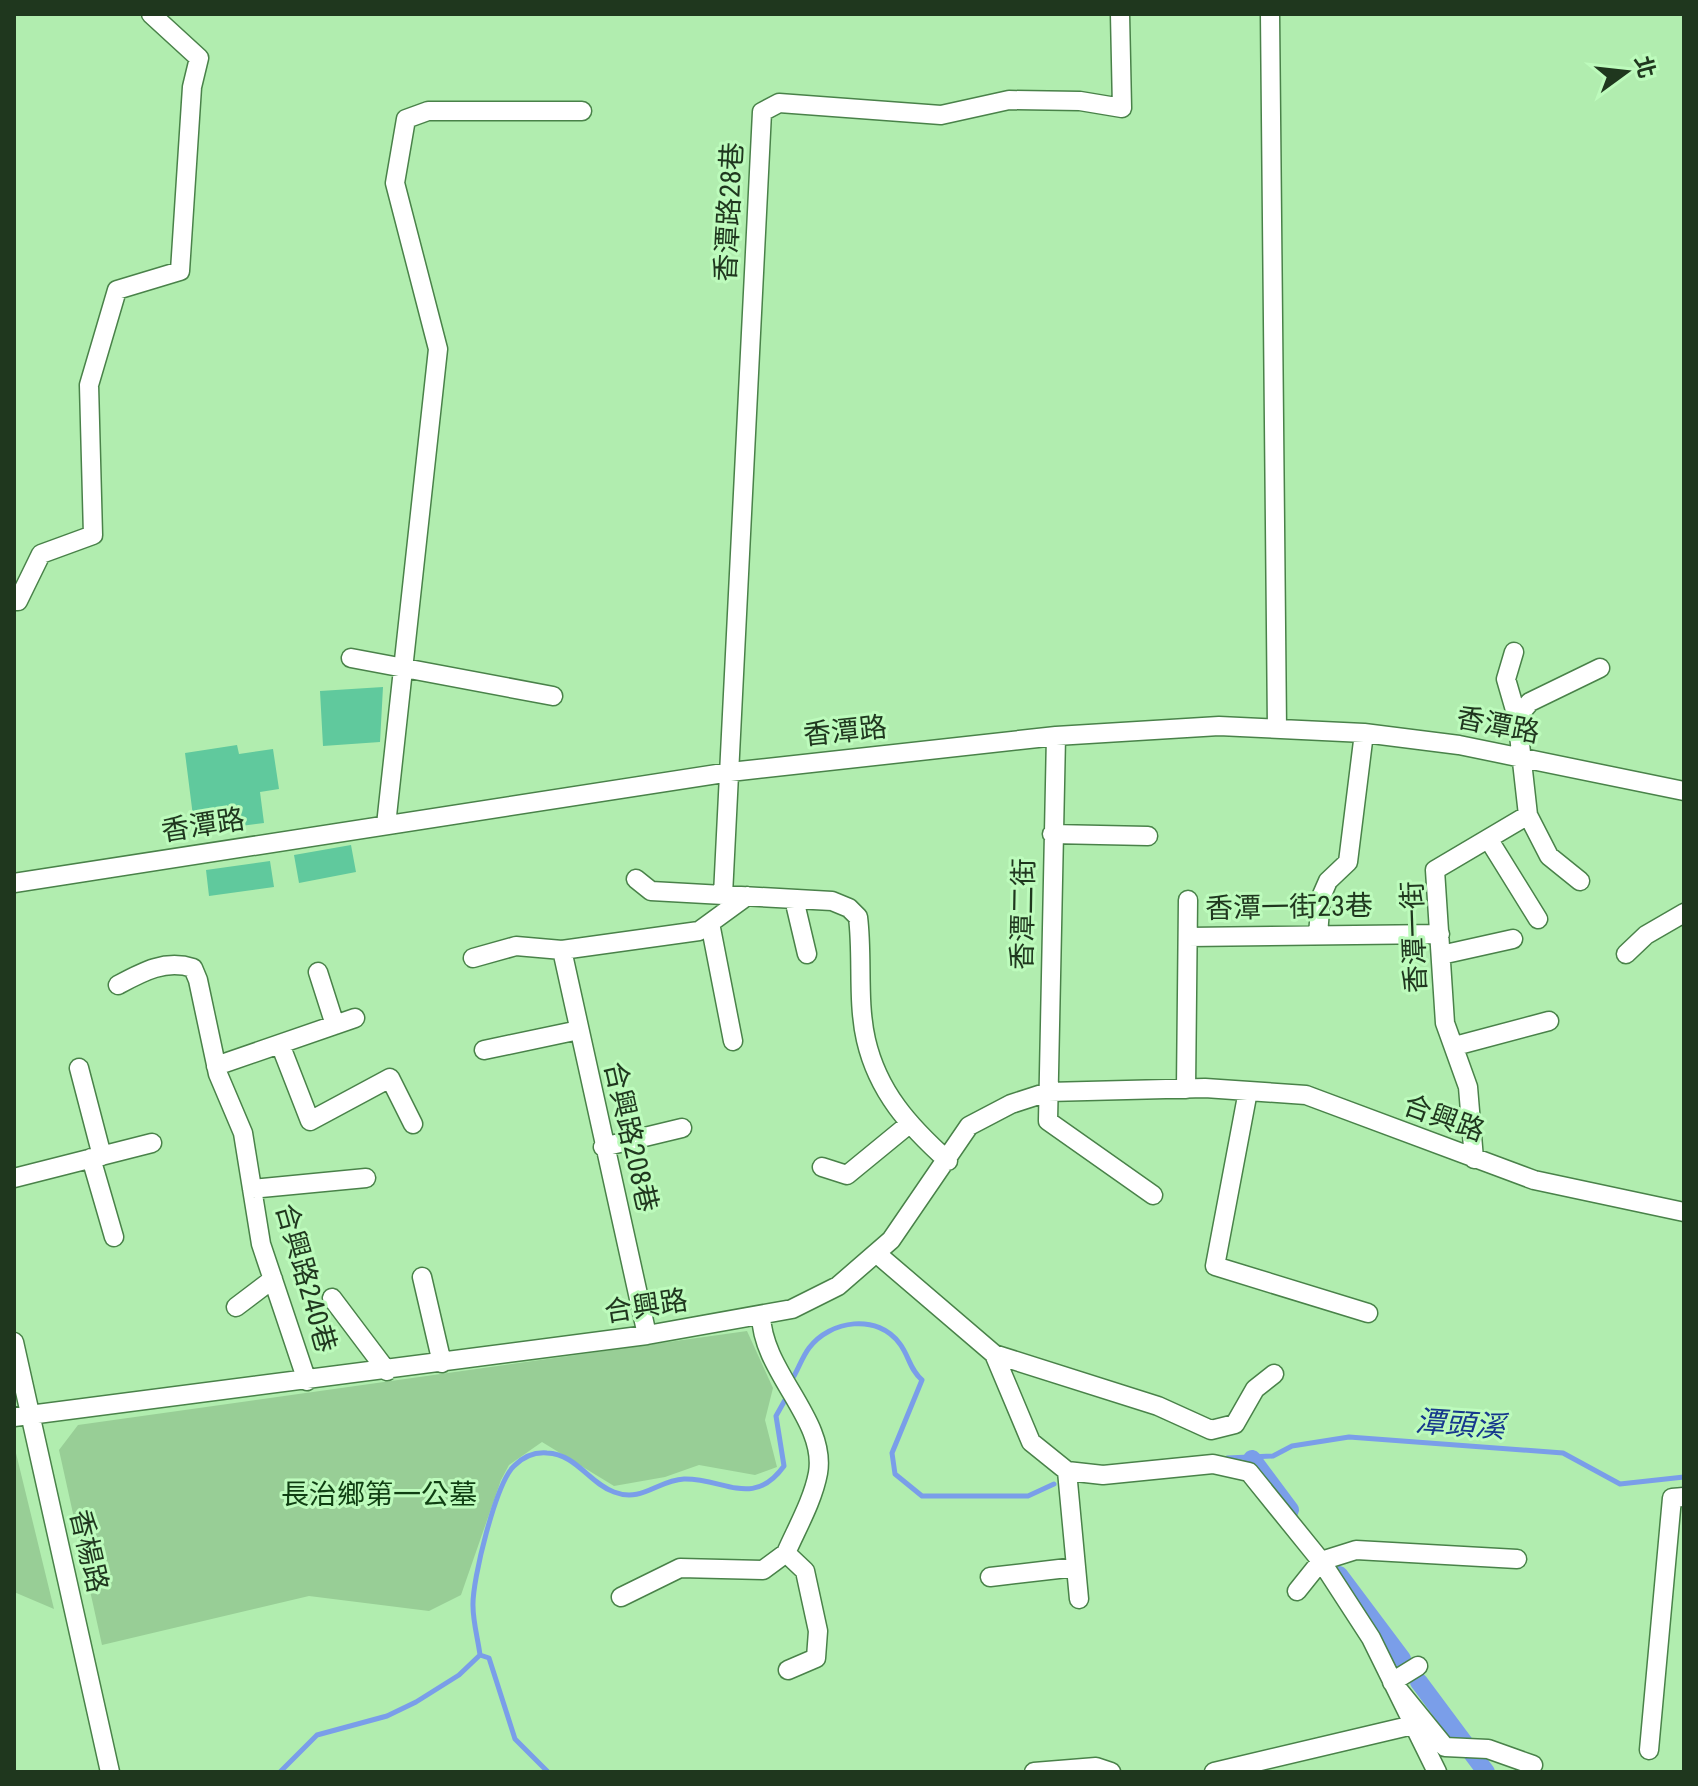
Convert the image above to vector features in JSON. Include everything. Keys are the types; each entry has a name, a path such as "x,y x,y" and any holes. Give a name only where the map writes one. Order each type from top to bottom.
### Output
{"street":[{"path":"14,601 18,601 41,554 93,535 89,385 117,290 180,271 192,87 199,58 151,14"},
{"name":"香潭路28巷","path":"730,772 762,112 779,103 941,115 1009,100 1080,101 1122,108 1120,14"},
{"path":"1270,14 1277,729"},
{"path":"386,825 438,349 395,183 406,119 428,111 582,111"},
{"path":"1514,652 1506,679 1517,717 1528,815 1549,856 1580,881"},
{"path":"351,658 553,696"},
{"path":"1517,717 1530,702 1600,668"},
{"name":"香潭路","path":"14,883 730,772 1056,736 1219,726 1364,733 1459,745 1684,791"},
{"path":"1318,935 1321,897 1328,881 1348,862 1364,733"},
{"name":"香潭二街","path":"1056,736 1048,1121 1153,1195"},
{"path":"723,895 730,772"},
{"name":"香潭一街","path":"1474,1159 1468,1087 1445,1023 1435,870 1528,815"},
{"path":"1052,834 1148,836"},
{"path":"1489,840 1538,919"},
{"path":"636,879 651,891 832,901 849,908 858,917 865,1038 880,1084 908,1125 948,1161"},
{"path":"473,958 516,946 562,950 699,931 747,896"},
{"path":"794,899 807,954"},
{"path":"1186,1089 1188,900"},
{"path":"1626,954 1646,935 1684,913"},
{"path":"710,923 733,1041"},
{"name":"香潭一街23巷","path":"1188,937 1440,934"},
{"path":"1441,955 1513,939"},
{"name":"合興路208巷","path":"562,950 603,1147 647,1335"},
{"name":"合興路240巷","path":"118,985 152,967 180,964 193,968 207,1011 216,1066 243,1133 261,1244 307,1381"},
{"path":"318,972 335,1025"},
{"path":"216,1066 355,1018"},
{"path":"1455,1046 1549,1021"},
{"path":"484,1050 579,1030"},
{"path":"280,1044 310,1121 390,1078 413,1124"},
{"path":"79,1068 114,1237"},
{"name":"合興路","path":"22,1416 647,1335 792,1309 838,1286 891,1240 948,1161 969,1126 1011,1104 1048,1092 1186,1089 1306,1095 1534,1180 1684,1212"},
{"path":"1248,1091 1215,1266 1368,1313"},
{"path":"822,1167 847,1175 908,1125"},
{"path":"603,1147 682,1128"},
{"path":"14,1178 152,1143"},
{"name":"合興路240巷","path":"252,1189 366,1178"},
{"path":"876,1253 994,1354 1158,1406 1211,1430 1235,1424 1255,1389 1274,1374"},
{"path":"422,1277 442,1363"},
{"path":"236,1307 273,1279"},
{"path":"332,1298 387,1371"},
{"path":"621,1597 680,1568 763,1570 786,1553 818,1472 817,1448 761,1337 761,1315"},
{"name":"香楊路","path":"14,1342 22,1416 110,1772"},
{"path":"994,1354 1031,1442 1067,1471 1103,1475 1213,1464 1249,1472 1321,1561 1371,1638 1437,1772"},
{"path":"1211,1430 1213,1464"},
{"path":"1067,1471 1079,1599"},
{"path":"1649,1750 1672,1498 1684,1497"},
{"path":"1297,1591 1321,1561 1356,1550 1517,1559"},
{"path":"786,1553 805,1571 818,1631 816,1658 788,1670"},
{"path":"990,1577 1076,1567"},
{"path":"1392,1682 1418,1666"},
{"path":"1392,1682 1445,1747 1488,1749 1533,1765"},
{"path":"1214,1772 1413,1725"},
{"path":"1034,1772 1096,1767 1111,1772"}],"green space":[{"name":"長治鄉第一公墓","path":"747,1331 773,1388 765,1420 777,1467 755,1475 699,1465 665,1477 614,1486 542,1442 509,1465 501,1480 461,1595 429,1611 309,1596 102,1645 59,1450 78,1425"},
{"path":"14,1445 54,1609 14,1592"}],"building":[{"path":"383,687 380,742 323,746 320,691"},
{"path":"237,745 239,754 273,749 279,789 260,792 264,823 195,832 185,753"},
{"path":"351,845 356,872 299,883 294,855"},
{"path":"270,861 274,887 209,896 206,870"}],"waterway":[{"name":"潭頭溪","path":"794,1376 809,1348 829,1331 854,1324 879,1328 891,1334 900,1344 922,1380 892,1453 895,1474 922,1496 1028,1496 1054,1484"},
{"path":"280,1772 317,1735 387,1716 416,1702 459,1675 480,1655 473,1606 481,1555 500,1491 507,1476 521,1460 538,1453 566,1458 605,1488 624,1495 642,1493 684,1479 749,1489 772,1479 784,1466 776,1416 785,1400"},
{"name":"潭頭溪","path":"1227,1458 1273,1456 1292,1446 1349,1437 1563,1453 1620,1484 1684,1477"},
{"path":"1252,1459 1290,1510"},
{"path":"1339,1575 1402,1659"},
{"path":"480,1655 489,1658 515,1739 548,1772"},
{"path":"1419,1682 1486,1772"}]}
